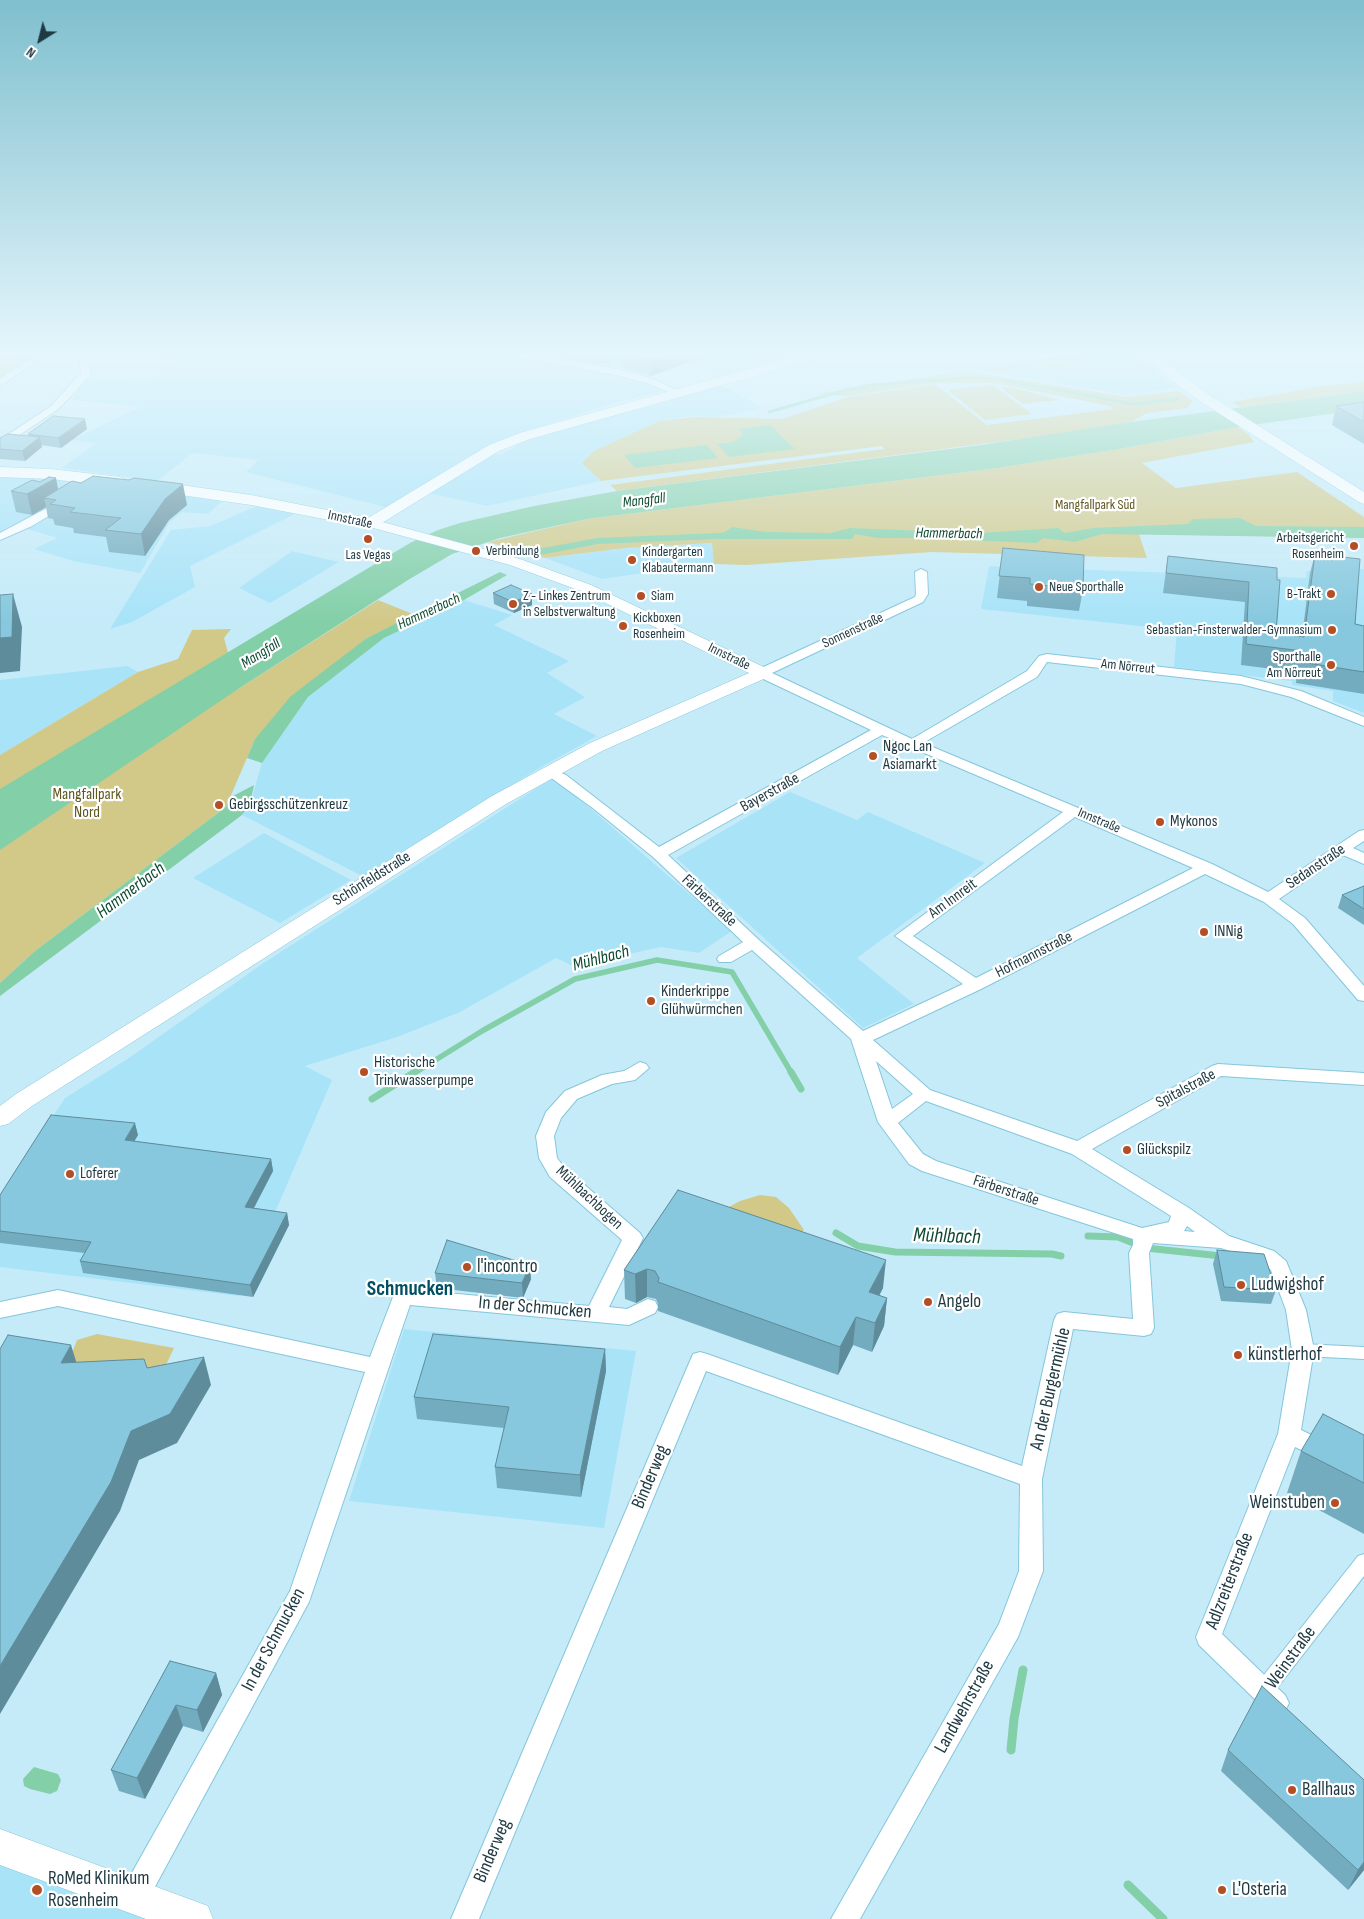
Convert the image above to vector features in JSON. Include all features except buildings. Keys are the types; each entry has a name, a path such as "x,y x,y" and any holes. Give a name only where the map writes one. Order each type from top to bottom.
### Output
{"main road":[{"path":"371,524 494,448 509,443"},
{"path":"1272,443 1364,499"},
{"name":"Innstraße","path":"2,473 51,474 251,500 371,524"}],"street":[{"path":"0,536 28,524 102,480"},
{"name":"Innstraße","path":"371,524 515,562 595,592 912,744 1207,868 1269,899 1299,921 1364,996"},
{"name":"Sonnenstraße","path":"762,673 918,599 922,594 922,572"},
{"name":"Am Nörreut","path":"912,744 1032,674 1043,659 1047,658 1190,673 1248,682 1296,694 1364,722"},
{"name":"Schönfeldstraße","path":"0,1118 24,1100 398,862 499,800 596,746 762,673"},
{"name":"Bayerstraße","path":"658,854 881,730"},
{"name":"Färberstraße","path":"550,772 562,778 599,806 658,854 753,943 924,1094 1079,1149 1182,1213 1222,1241 1267,1256"},
{"name":"Am Innreit","path":"975,985 903,936 1074,811"},
{"name":"Sedanstraße","path":"1269,899 1364,834"},
{"path":"1343,849 1364,859"},
{"name":"Hofmannstraße","path":"860,1039 975,985 1207,868"},
{"path":"725,960 753,943"},
{"name":"Färberstraße","path":"860,1039 887,1122 916,1159 929,1166 1142,1244 1222,1241"},
{"name":"Mühlbachbogen","path":"596,1313 633,1238 557,1172 548,1158 545,1136 552,1116 571,1095 608,1080 629,1076 640,1068"},
{"name":"Spitalstraße","path":"1079,1149 1090,1141 1218,1070 1364,1079"},
{"path":"887,1122 924,1094"},
{"path":"1142,1244 1177,1227 1182,1213"},
{"name":"An der Burgermühle","path":"1031,1479 1064,1320 1144,1328 1142,1244"},
{"name":"Adlzreiterstraße","path":"1263,1691 1208,1637 1289,1434 1303,1350 1296,1310 1286,1279 1279,1266 1267,1256"},
{"name":"In der Schmucken","path":"134,1897 301,1594 403,1297 629,1317 648,1307"},
{"path":"0,1310 58,1298 378,1367"},
{"path":"1303,1350 1364,1353"},
{"name":"Binderweg","path":"465,1919 700,1360 1031,1479"},
{"path":"1289,1434 1364,1471"},
{"name":"Landwehrstraße","path":"846,1919 1008,1629 1031,1571 1031,1479"},
{"name":"Weinstraße","path":"1290,1717 1263,1691 1364,1562"},
{"path":"0,1847 195,1919"}],"shaded area":[{"path":"93,443 500,443 485,450 501,455 522,443 620,443 583,463 601,481 487,506 428,493 389,508 246,472 258,460 193,453 157,481 61,468 97,443"},
{"path":"0,478 43,478 222,501 208,514 182,512 170,522 140,573 73,561 34,549 57,538 17,526 0,533"},
{"path":"257,506 295,514 190,566 195,587 132,622 110,629 171,530 210,526"},
{"name":"Kindergarten Klabautermann","path":"712,543 714,563 602,579 545,558 625,548"},
{"path":"292,551 339,562 270,603 239,588"},
{"path":"989,566 1306,578 1307,571 1364,569 1364,713 1333,701 1333,691 1292,685 1292,681 1174,667 1177,630 981,609"},
{"path":"464,600 512,615 494,625 569,661 547,673 585,697 554,714 597,736 536,770 364,877 242,815 250,804 262,763 308,697 384,638"},
{"path":"127,666 138,672 0,755 0,680"},
{"path":"554,777 732,931 699,953 661,947 573,966 556,958 460,1012 397,1037 305,1066 332,1080 239,1296 0,1267 0,1198 65,1098 129,1058 265,962"},
{"path":"790,792 857,820 868,812 985,863 857,958 914,1004 863,1028 676,858"},
{"path":"264,833 351,880 280,923 193,878"},
{"path":"404,1329 636,1351 604,1528 349,1501"},
{"name":"RoMed Klinikum Rosenheim","path":"0,1861 147,1919 0,1919"}],"green space":[{"path":"613,443 992,443 617,491 610,485 884,449 882,446 601,481 582,463 594,451"},
{"name":"Mangfallpark Süd","path":"1154,443 1251,443 1142,463 1176,488 1297,472 1364,517 1364,538 1139,534 1147,558 932,552 747,565 714,564 712,543 625,548 545,558 488,542 587,519 997,468"},
{"name":"Mangfallpark Nord","path":"378,600 415,615 367,638 255,739 226,807 35,951 0,983 0,755 138,672 178,659 192,630 231,629 224,638 238,689"},
{"path":"760,1195 776,1197 789,1208 804,1230 796,1238 725,1209 740,1201"},
{"path":"97,1334 174,1348 158,1377 67,1365 77,1340"}],"water":[{"path":"788,443 795,449 729,457 717,444"},
{"name":"Mangfall","path":"997,443 1154,443 997,468 587,519 500,538 452,554 238,689 0,850 0,789 410,543 438,530 534,506 617,491"},
{"path":"707,445 718,458 635,468 624,455"},
{"name":"Hammerbach","path":"1240,518 1256,526 1364,527 1364,538 1102,534 1075,542 1043,538 1037,543 878,538 855,534 852,539 716,539 598,544 540,555 531,553 538,549 597,538 719,533 725,532 732,527 766,532 831,533 850,528 979,533 1058,528 1065,533 1093,528 1188,524 1193,519"},
{"name":"Hammerbach","path":"500,572 507,575 464,600 384,638 308,697 262,763 247,758 255,739 291,696 367,638"},
{"name":"Hammerbach","path":"254,785 250,804 242,815 0,996 0,983 35,951 226,807 229,798"},
{"path":"34,1767 58,1774 61,1780 57,1791 50,1794 24,1786 23,1779"}],"waterway":[{"name":"Mühlbach","path":"413,1074 482,1031 575,979 657,960 732,972 792,1074"},
{"name":"Mühlbach","path":"372,1099 415,1072"},
{"name":"Mühlbach","path":"791,1072 801,1089"},
{"name":"Mühlbach","path":"836,1233 858,1246 895,1252 1052,1254 1061,1256"},
{"name":"Mühlbach","path":"1088,1236 1118,1237 1146,1248 1221,1256"},
{"path":"1011,1750 1014,1719 1023,1670"},
{"path":"1128,1885 1163,1919"}],"place":[{"name":"Las Vegas","path":"368,539"},
{"name":"Arbeitsgericht Rosenheim","path":"1354,546"},
{"name":"Verbindung","path":"476,551"},
{"name":"Kindergarten Klabautermann","path":"632,560"},
{"name":"Neue Sporthalle","path":"1039,587"},
{"name":"B-Trakt","path":"1331,594"},
{"name":"Siam","path":"641,596"},
{"name":"Z - Linkes Zentrum in Selbstverwaltung","path":"513,604"},
{"name":"Kickboxen Rosenheim","path":"623,626"},
{"name":"Sebastian-Finsterwalder-Gymnasium","path":"1332,630"},
{"name":"Sporthalle Am Nörreut","path":"1331,665"},
{"name":"Ngoc Lan Asiamarkt","path":"873,756"},
{"name":"Gebirgsschützenkreuz","path":"219,805"},
{"name":"Mykonos","path":"1160,822"},
{"name":"INNig","path":"1204,932"},
{"name":"Kinderkrippe Glühwürmchen","path":"651,1001"},
{"name":"Historische Trinkwasserpumpe","path":"364,1072"},
{"name":"Glückspilz","path":"1127,1150"},
{"name":"Loferer","path":"70,1174"},
{"name":"l'incontro","path":"467,1267"},
{"name":"Ludwigshof","path":"1241,1285"},
{"name":"Angelo","path":"928,1302"},
{"name":"künstlerhof","path":"1238,1355"},
{"name":"Weinstuben","path":"1335,1503"},
{"name":"Ballhaus","path":"1292,1790"},
{"name":"RoMed Klinikum Rosenheim","path":"37,1890"},
{"name":"L'Osteria","path":"1222,1890"}],"district":[{"name":"Schmucken","path":"410,1290"}]}
